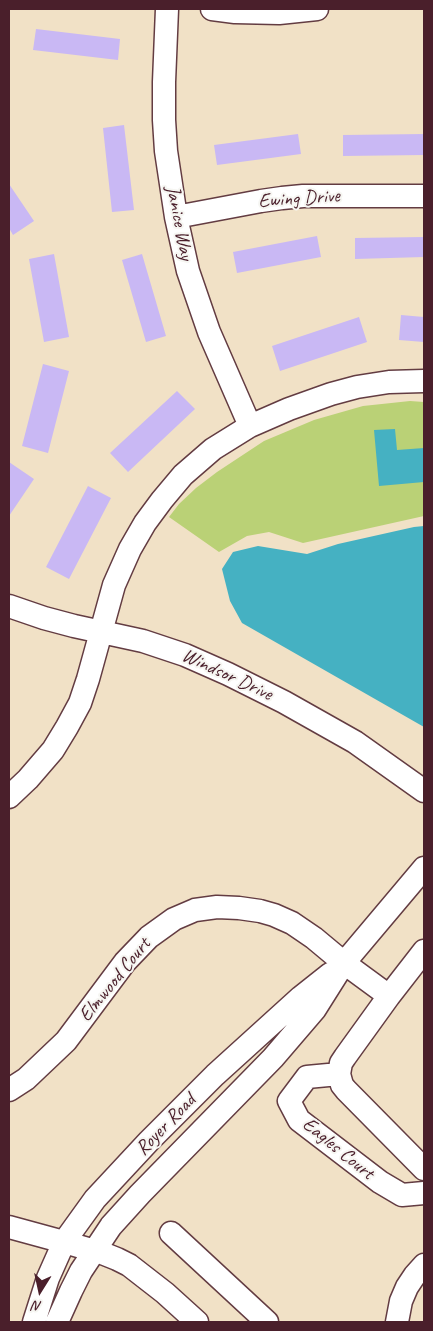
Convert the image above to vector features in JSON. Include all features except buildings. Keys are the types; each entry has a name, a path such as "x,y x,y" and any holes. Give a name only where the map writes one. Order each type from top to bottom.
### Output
{"street":[{"name":"Janice Way","path":"167,9 164,120 167,161 176,218 188,271 209,332 250,426"},
{"path":"212,9 235,12 280,13 316,9"},
{"name":"Ewing Drive","path":"176,218 261,200 289,197 424,196"},
{"path":"9,797 47,757 80,703 114,585 145,523 183,475 213,449 250,426 289,409 357,387 389,382 424,381"},
{"name":"Windsor Drive","path":"9,606 44,618 143,641 177,652 228,674 284,702 355,742 424,791"},
{"name":"Royer Road","path":"57,1322 71,1291 94,1250 111,1226 273,1058 315,1008 344,962 424,868"},
{"name":"Elmwood Court","path":"9,1090 26,1079 66,1041 125,962 148,937 174,919 195,910 217,907 239,908 274,915 292,923 314,938 389,996"},
{"path":"424,951 345,1057 341,1063 339,1074 342,1085 346,1090 424,1170"},
{"name":"Royer Road","path":"34,1322 48,1278 64,1242 95,1199 208,1082 344,962"},
{"name":"Eagles Court","path":"339,1074 307,1077 289,1101 299,1120 380,1182 402,1195 424,1193"},
{"path":"9,1228 94,1250 117,1259 165,1293 197,1322"},
{"path":"171,1233 267,1322"},
{"path":"397,1322 401,1301 407,1286 424,1265"}],"green space":[{"path":"410,401 424,402 424,516 303,543 269,532 247,536 219,552 169,517 179,504 196,488 264,441 314,420 363,406"}],"water":[{"path":"395,429 397,450 424,448 424,482 379,486 374,430"},
{"path":"424,526 424,727 242,623 230,601 222,569 233,552 258,546 307,554 338,544"}]}
